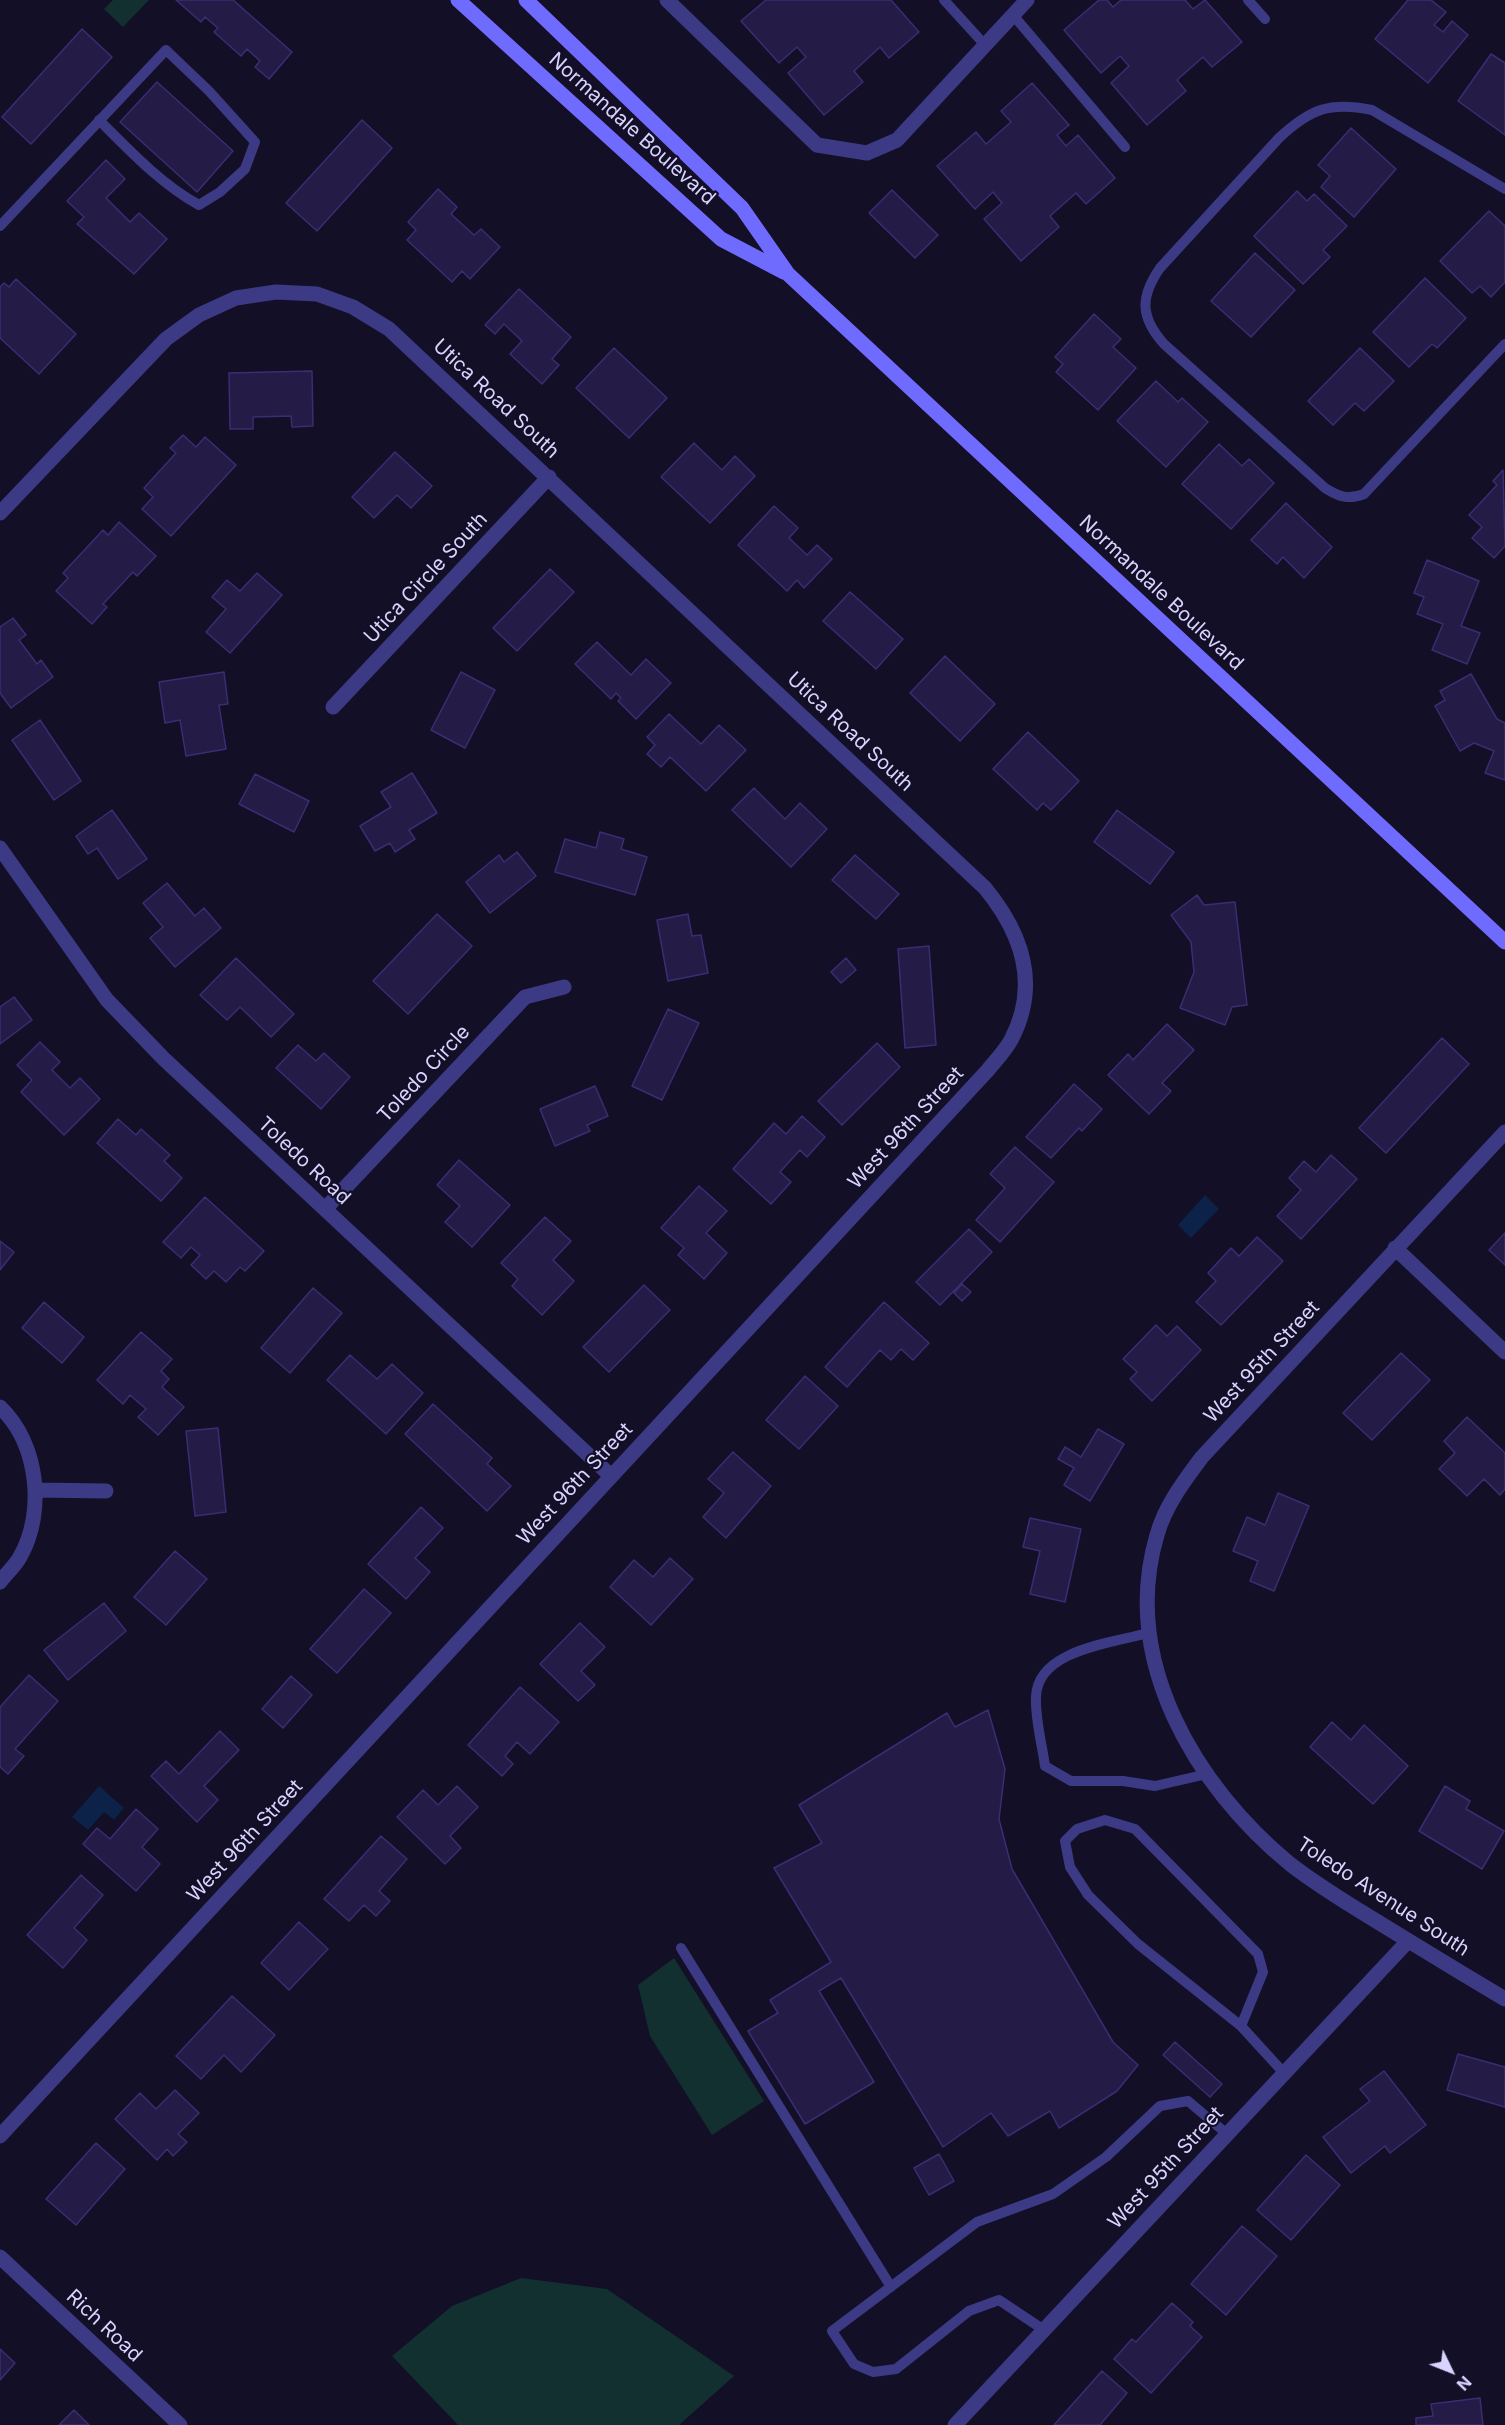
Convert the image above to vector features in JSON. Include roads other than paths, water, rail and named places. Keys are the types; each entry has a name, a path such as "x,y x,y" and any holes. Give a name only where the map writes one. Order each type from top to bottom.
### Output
{"main road":[{"name":"Normandale Boulevard","path":"458,0 721,238 788,274"},
{"name":"Normandale Boulevard","path":"526,0 742,208 788,274 1505,942"}],"street":[{"path":"668,0 774,106 817,145 867,153 897,140 1027,0"},
{"name":"Utica Road South","path":"0,513 166,339 199,315 236,298 276,292 317,294 353,307 389,328 926,832"},
{"name":"Utica Circle South","path":"333,707 549,477"},
{"name":"West 96th Street","path":"0,2136 988,1070 1010,1041 1024,1008 1025,973 1019,940 1005,912 985,888 926,832"},
{"name":"Toledo Road","path":"0,848 106,1000 164,1059 611,1476"},
{"name":"Toledo Circle","path":"325,1209 525,998 564,987"},
{"name":"West 95th Street","path":"1154,1667 1148,1633 1147,1578 1157,1533 1176,1493 1202,1457 1505,1131"},
{"path":"1395,1248 1505,1352"},
{"path":"0,1407 9,1416 27,1448 36,1490 33,1522 20,1557 0,1582"},
{"path":"36,1490 106,1491"},
{"name":"Toledo Avenue South","path":"1154,1667 1176,1724 1207,1774 1246,1822 1290,1864 1408,1941 1505,1999"},
{"name":"West 95th Street","path":"955,2425 1408,1941"},
{"name":"Rich Road","path":"0,2257 180,2425"}],"lane":[{"path":"944,0 985,45"},
{"path":"1248,0 1265,19"},
{"path":"1013,15 1125,147"},
{"path":"0,226 99,120 166,50 209,91 255,142 245,169 220,192 200,205 145,165 99,120"},
{"path":"1505,189 1372,110 1347,104 1322,108 1298,120 1279,138 1161,268 1149,284 1145,307 1149,327 1164,344 1325,488 1337,496 1352,498 1364,494 1505,344"},
{"path":"1148,1633 1059,1658 1042,1673 1036,1696 1046,1766 1071,1780 1123,1781 1155,1786 1207,1774"},
{"path":"1241,2026 1263,1972 1258,1954 1135,1829 1105,1820 1077,1829 1065,1841 1070,1867 1088,1895 1138,1944 1241,2026 1284,2073"},
{"path":"681,1948 891,2287"},
{"path":"1044,2330 999,2300 969,2312 896,2369 873,2372 854,2364 832,2331 977,2222 1053,2194 1106,2157 1160,2106 1188,2102 1227,2134"}],"water":[{"path":"1205,1195 1219,1209 1191,1238 1178,1225"},
{"path":"99,1786 124,1808 114,1820 104,1812 88,1830 72,1817"}]}
